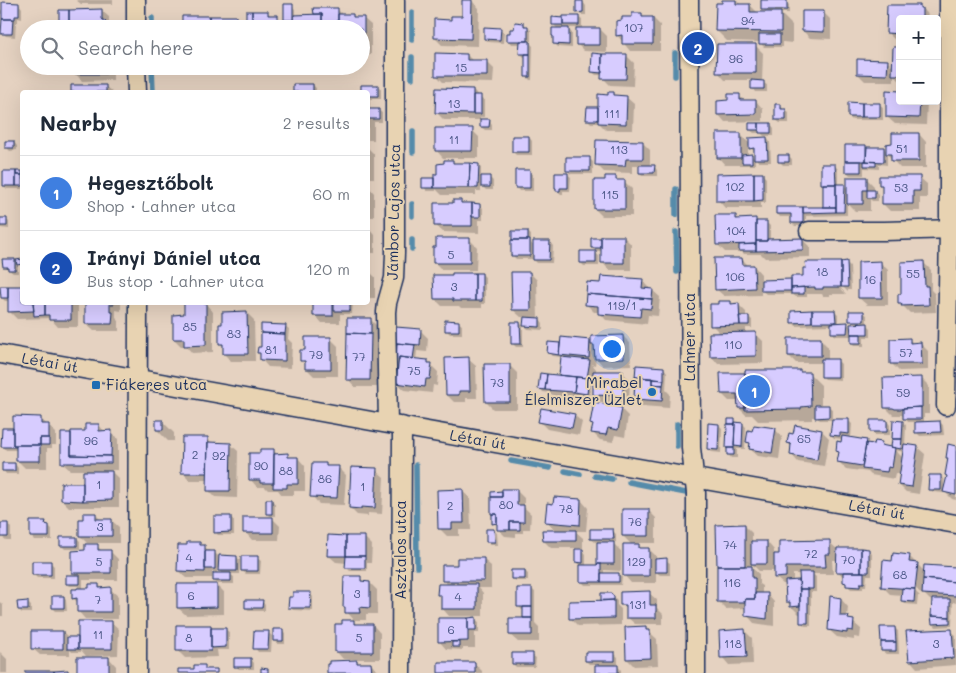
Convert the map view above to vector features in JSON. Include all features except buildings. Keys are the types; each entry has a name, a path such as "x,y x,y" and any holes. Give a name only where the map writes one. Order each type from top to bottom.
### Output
{"street":[{"path":"136,0 136,20"},
{"name":"Jámbor Lajos utca","path":"395,0 395,261 394,278 386,312 395,425"},
{"name":"Lahner utca","path":"689,0 691,448 696,493 696,673"},
{"path":"946,406 952,229 949,0"},
{"path":"136,75 136,90"},
{"path":"809,231 952,229"},
{"path":"137,673 138,305"},
{"name":"Létai út","path":"0,354 956,524"},
{"name":"Asztalos utca","path":"395,425 401,673"}],"waterway":[{"path":"412,12 412,40"},
{"path":"675,53 675,76"},
{"path":"412,57 412,78"},
{"path":"152,75 153,90"},
{"path":"413,131 413,152"},
{"path":"676,189 676,215"},
{"path":"412,204 412,216"},
{"path":"676,232 677,272"},
{"path":"412,240 412,249"},
{"path":"677,424 677,446"},
{"path":"511,461 550,468"},
{"path":"416,465 417,567"},
{"path":"565,471 580,474"},
{"path":"595,476 612,479"},
{"path":"629,482 686,493"}],"place":[{"name":"Irányi Dániel utca","path":"698,48"},
{"name":"Fiákeres utca","path":"96,385"},
{"name":"Hegesztőbolt","path":"754,391"},
{"name":"Mirabel Élelmiszer Üzlet","path":"652,392"}]}
